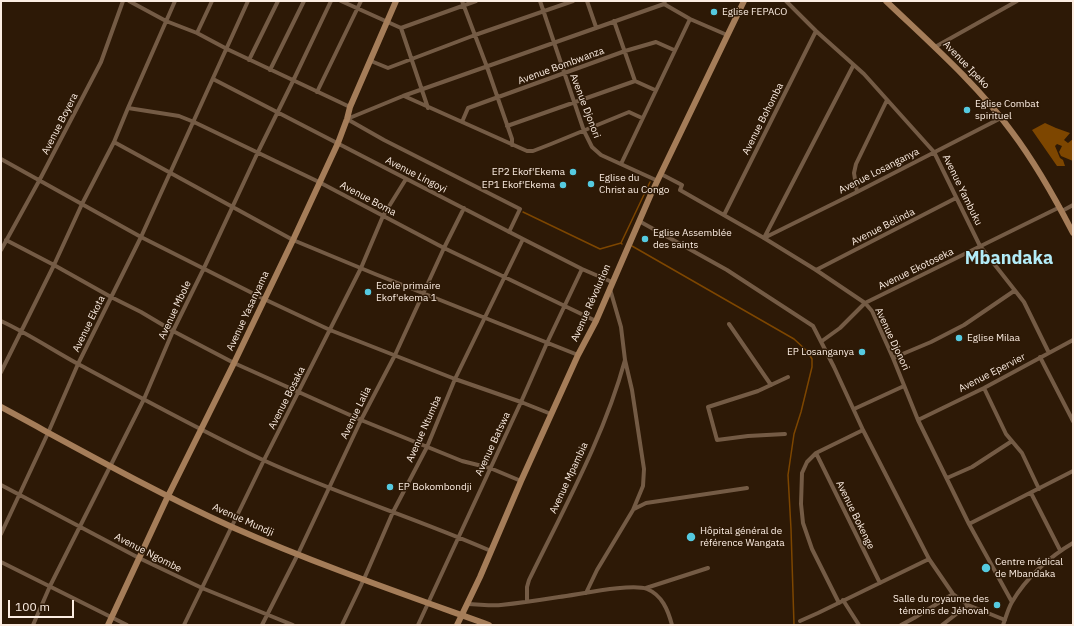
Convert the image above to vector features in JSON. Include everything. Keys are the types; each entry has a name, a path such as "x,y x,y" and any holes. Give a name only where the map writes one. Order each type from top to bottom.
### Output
{"street":[{"name":"Avenue Boyera","path":"1,250 101,62 123,1"},
{"path":"129,1 166,20 197,33 249,60 350,107"},
{"path":"1,372 54,265 82,204 114,142 175,1"},
{"path":"197,33 212,1"},
{"name":"Avenue Ekota","path":"1,534 78,364 141,237 248,1"},
{"path":"249,60 278,1"},
{"path":"270,70 304,1"},
{"name":"Avenue Mbole","path":"33,625 79,526 144,399 174,331 258,152 331,1"},
{"path":"341,1 401,28 428,108"},
{"path":"317,92 361,1"},
{"name":"Avenue Yasanyama","path":"108,625 200,429 294,240 338,143 350,107 371,61 386,21 396,1"},
{"path":"401,28 463,3 476,1"},
{"name":"Avenue Djonori","path":"540,1 584,131 592,147 601,155 658,181"},
{"path":"371,61 388,68 475,35 573,1"},
{"path":"587,1 596,27"},
{"name":"Avenue Révolution","path":"457,625 551,414 578,355 596,321 639,221 744,1"},
{"name":"Avenue Yambuku","path":"786,1 816,31 864,74 934,152 980,246 1024,302 1049,353"},
{"name":"Avenue Ipeko","path":"886,1 935,47 988,102 1012,131 1039,170 1073,233"},
{"path":"935,47 1017,1"},
{"path":"347,119 403,96 554,43 664,2 690,19 727,35"},
{"path":"463,3 498,97 512,139 512,145"},
{"path":"621,164 690,19"},
{"path":"614,21 635,81"},
{"name":"Avenue Bohomba","path":"724,215 816,31"},
{"name":"Avenue Bombwanza","path":"462,122 468,108 624,51 656,42 674,50"},
{"path":"764,238 854,66"},
{"name":"Avenue Lingoyi","path":"213,79 611,285"},
{"path":"508,126 635,81 655,90"},
{"path":"403,96 523,150 533,151 629,112 642,118"},
{"path":"857,192 854,173 856,164 887,100"},
{"name":"Avenue Boma","path":"128,108 179,116 194,122 319,182 444,248 596,321"},
{"name":"Avenue Losanganya","path":"764,238 1001,118"},
{"path":"347,119 384,140 520,209 509,232"},
{"path":"114,142 294,240 578,355"},
{"path":"1,159 141,237 264,299 330,330 454,379 522,402 551,414"},
{"name":"Avenue Djonori","path":"661,174 682,185 680,190 764,238 816,270 865,303 872,311 918,420 969,524 1012,602"},
{"name":"Avenue Bosaka","path":"184,625 264,460 361,268 383,216 406,179"},
{"name":"Avenue Belinda","path":"816,270 956,198"},
{"name":"Avenue Ekotoseka","path":"822,341 844,325 865,303 980,246 1073,205"},
{"name":"Avenue Lalia","path":"262,625 298,554 361,420 395,356 423,293 464,208"},
{"path":"639,221 727,270 813,326 822,341 863,430 929,559 953,594 968,605 1005,620"},
{"name":"Avenue Ntumba","path":"342,625 393,512 427,447 454,379 486,318 523,239"},
{"path":"6,240 110,297 142,312 234,363 361,420 462,461 490,468 521,481"},
{"name":"Avenue Batswa","path":"418,625 430,603 458,536 522,402 547,343 582,270"},
{"path":"586,593 597,570 633,510 643,486 644,469 632,390 625,360 621,327 611,285"},
{"path":"893,358 931,342 964,324 1014,291"},
{"path":"1,321 21,330 78,364 200,429 264,460 393,512 458,536 491,551"},
{"path":"729,324 771,385"},
{"name":"Avenue Epervier","path":"918,420 984,388 1073,340"},
{"path":"1040,357 1073,419"},
{"name":"Avenue Mpambia","path":"527,601 527,587 529,580 575,487 610,407 617,390 625,360"},
{"path":"785,434 748,436 717,440 709,406 758,391 788,377"},
{"path":"854,409 904,386"},
{"path":"984,388 1006,434 1022,453 1039,489"},
{"name":"Avenue Mundji","path":"1,406 109,466 232,527 298,554 489,625"},
{"path":"859,625 841,601 812,549 803,523 801,504 802,473 807,462 816,453 863,430"},
{"path":"947,478 972,467 1012,441"},
{"name":"Avenue Bokenge","path":"816,453 880,583"},
{"path":"969,524 1073,471"},
{"name":"Avenue Ngombe","path":"1,485 19,496 202,588 293,625"},
{"path":"633,510 646,503 746,488"},
{"path":"1031,493 1060,550"},
{"path":"1003,625 1012,602 1031,576 1060,550 1073,543"},
{"path":"800,621 929,559"},
{"path":"1,562 127,625"},
{"path":"467,604 499,605 637,587 646,588 708,568"},
{"path":"646,588 661,599 670,615 672,625"},
{"path":"900,625 953,594"},
{"path":"942,625 968,605"}],"shaded area":[{"path":"1045,123 1070,133 1064,140 1068,143 1073,139 1073,161 1061,156 1059,152 1062,146 1057,144 1055,146 1065,166 1057,166 1032,130"}],"waterway":[{"path":"622,244 621,243 650,182"},
{"path":"523,212 600,249 621,243"},
{"path":"632,246 794,339 807,351 812,359 812,367 794,434 788,475 794,625"}],"place":[{"name":"Eglise FEPACO","path":"714,12"},
{"name":"Eglise Combat spirituel","path":"967,110"},
{"name":"EP2 Ekof'Ekema","path":"573,172"},
{"name":"Eglise du Christ au Congo","path":"591,184"},
{"name":"EP1 Ekof'Ekema","path":"563,185"},
{"name":"Eglise Assemblée des saints","path":"645,239"},
{"name":"Ecole primaire Ekof'ekema 1","path":"368,292"},
{"name":"Eglise Milaa","path":"959,338"},
{"name":"EP Losanganya","path":"862,352"},
{"name":"EP Bokombondji","path":"390,487"},
{"name":"Hôpital général de référence Wangata","path":"691,537"},
{"name":"Centre médical de Mbandaka","path":"986,568"},
{"name":"Salle du royaume des témoins de Jéhovah","path":"997,605"}],"district":[{"name":"Mbandaka","path":"1009,259"}]}
